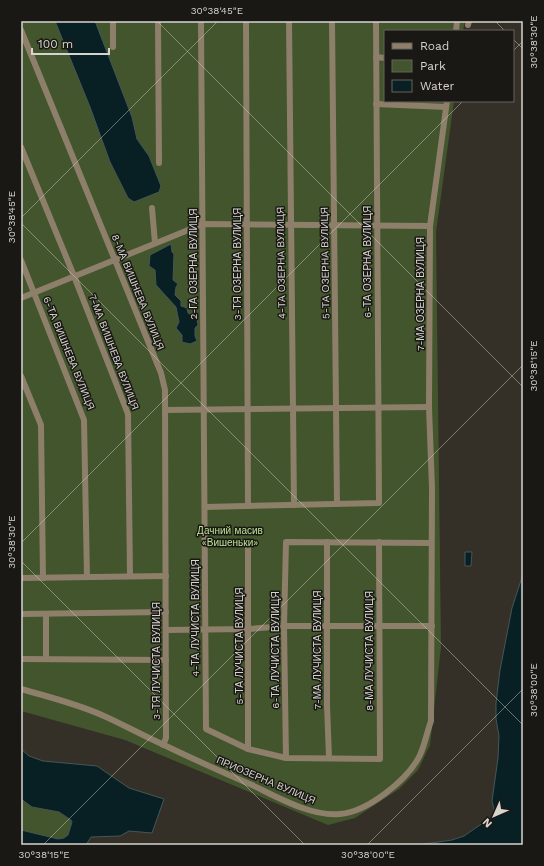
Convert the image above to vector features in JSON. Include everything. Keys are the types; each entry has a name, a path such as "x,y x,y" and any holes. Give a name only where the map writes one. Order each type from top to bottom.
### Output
{"street":[{"path":"113,21 113,48"},
{"path":"158,21 159,163"},
{"name":"2-ГА ОЗЕРНА ВУЛИЦЯ","path":"201,21 205,507"},
{"name":"3-ТЯ ОЗЕРНА ВУЛИЦЯ","path":"246,21 248,506"},
{"name":"4-ТА ОЗЕРНА ВУЛИЦЯ","path":"289,21 294,505"},
{"name":"5-ТА ОЗЕРНА ВУЛИЦЯ","path":"332,21 337,504"},
{"name":"6-ТА ОЗЕРНА ВУЛИЦЯ","path":"337,504 379,503 376,21"},
{"name":"8-МА ВИШНЕВА ВУЛИЦЯ","path":"21,30 160,373 165,390 166,576"},
{"path":"376,58 384,58"},
{"path":"376,104 446,104"},
{"name":"7-МА ОЗЕРНА ВУЛИЦЯ","path":"432,488 429,407 430,226 446,104"},
{"name":"7-МА ВИШНЕВА ВУЛИЦЯ","path":"21,147 74,276 128,414 130,576"},
{"path":"152,208 155,243"},
{"path":"21,298 203,224 430,226"},
{"name":"6-ТА ВИШНЕВА ВУЛИЦЯ","path":"21,260 84,420 88,577"},
{"path":"21,376 40,425 43,578"},
{"path":"165,410 429,407"},
{"name":"ПРИОЗЕРНА ВУЛИЦЯ","path":"21,689 54,698 103,716 163,745 303,808 325,814 340,814 356,810 392,788 408,772 419,756 431,721 432,488"},
{"path":"205,507 337,504"},
{"name":"4-ТА ЛУЧИСТА ВУЛИЦЯ","path":"205,507 206,729 248,749"},
{"name":"6-ТА ЛУЧИСТА ВУЛИЦЯ","path":"286,758 284,626 286,542 327,542"},
{"path":"327,542 431,542"},
{"name":"7-МА ЛУЧИСТА ВУЛИЦЯ","path":"327,542 327,705 329,758"},
{"name":"8-МА ЛУЧИСТА ВУЛИЦЯ","path":"329,758 380,759 379,542"},
{"name":"5-ТА ЛУЧИСТА ВУЛИЦЯ","path":"205,544 248,543 248,749"},
{"path":"21,578 166,576"},
{"name":"3-ТЯ ЛУЧИСТА ВУЛИЦЯ","path":"163,745 166,738 166,576"},
{"path":"21,614 166,612"},
{"path":"46,614 46,659"},
{"path":"166,630 249,629 284,626 432,626"},
{"path":"21,659 166,660"},
{"path":"248,749 286,758 329,758"}],"green space":[{"name":"Дачний масив «Вишеньки»","path":"21,21 465,21 463,30 384,30 384,102 454,102 436,232 441,647 430,745 418,770 399,789 355,818 328,825 125,740 21,711"},
{"path":"21,799 32,807 60,812 71,820 68,835 64,838 58,839 21,830"}],"water":[{"path":"55,21 95,21 132,117 137,139 149,156 161,186 159,192 134,202 128,198 110,162 90,107"},
{"path":"171,244 172,252 174,254 173,280 178,284 175,295 181,301 181,306 187,308 188,313 197,319 198,325 195,328 195,336 197,341 190,344 182,342 182,335 176,328 179,322 176,307 156,285 155,270 149,266 150,255"},
{"path":"465,552 472,552 471,566 465,566"},
{"path":"523,574 523,845 417,845 452,840 464,836 493,816 495,813 492,801 498,758 499,736 496,719 496,703 500,670 512,608"},
{"path":"21,749 29,756 43,761 97,766 129,788 164,799 152,833 129,831 120,836 91,837 86,845 21,845 21,830 58,839 64,838 68,835 72,822 59,812 32,807 21,799"}]}
